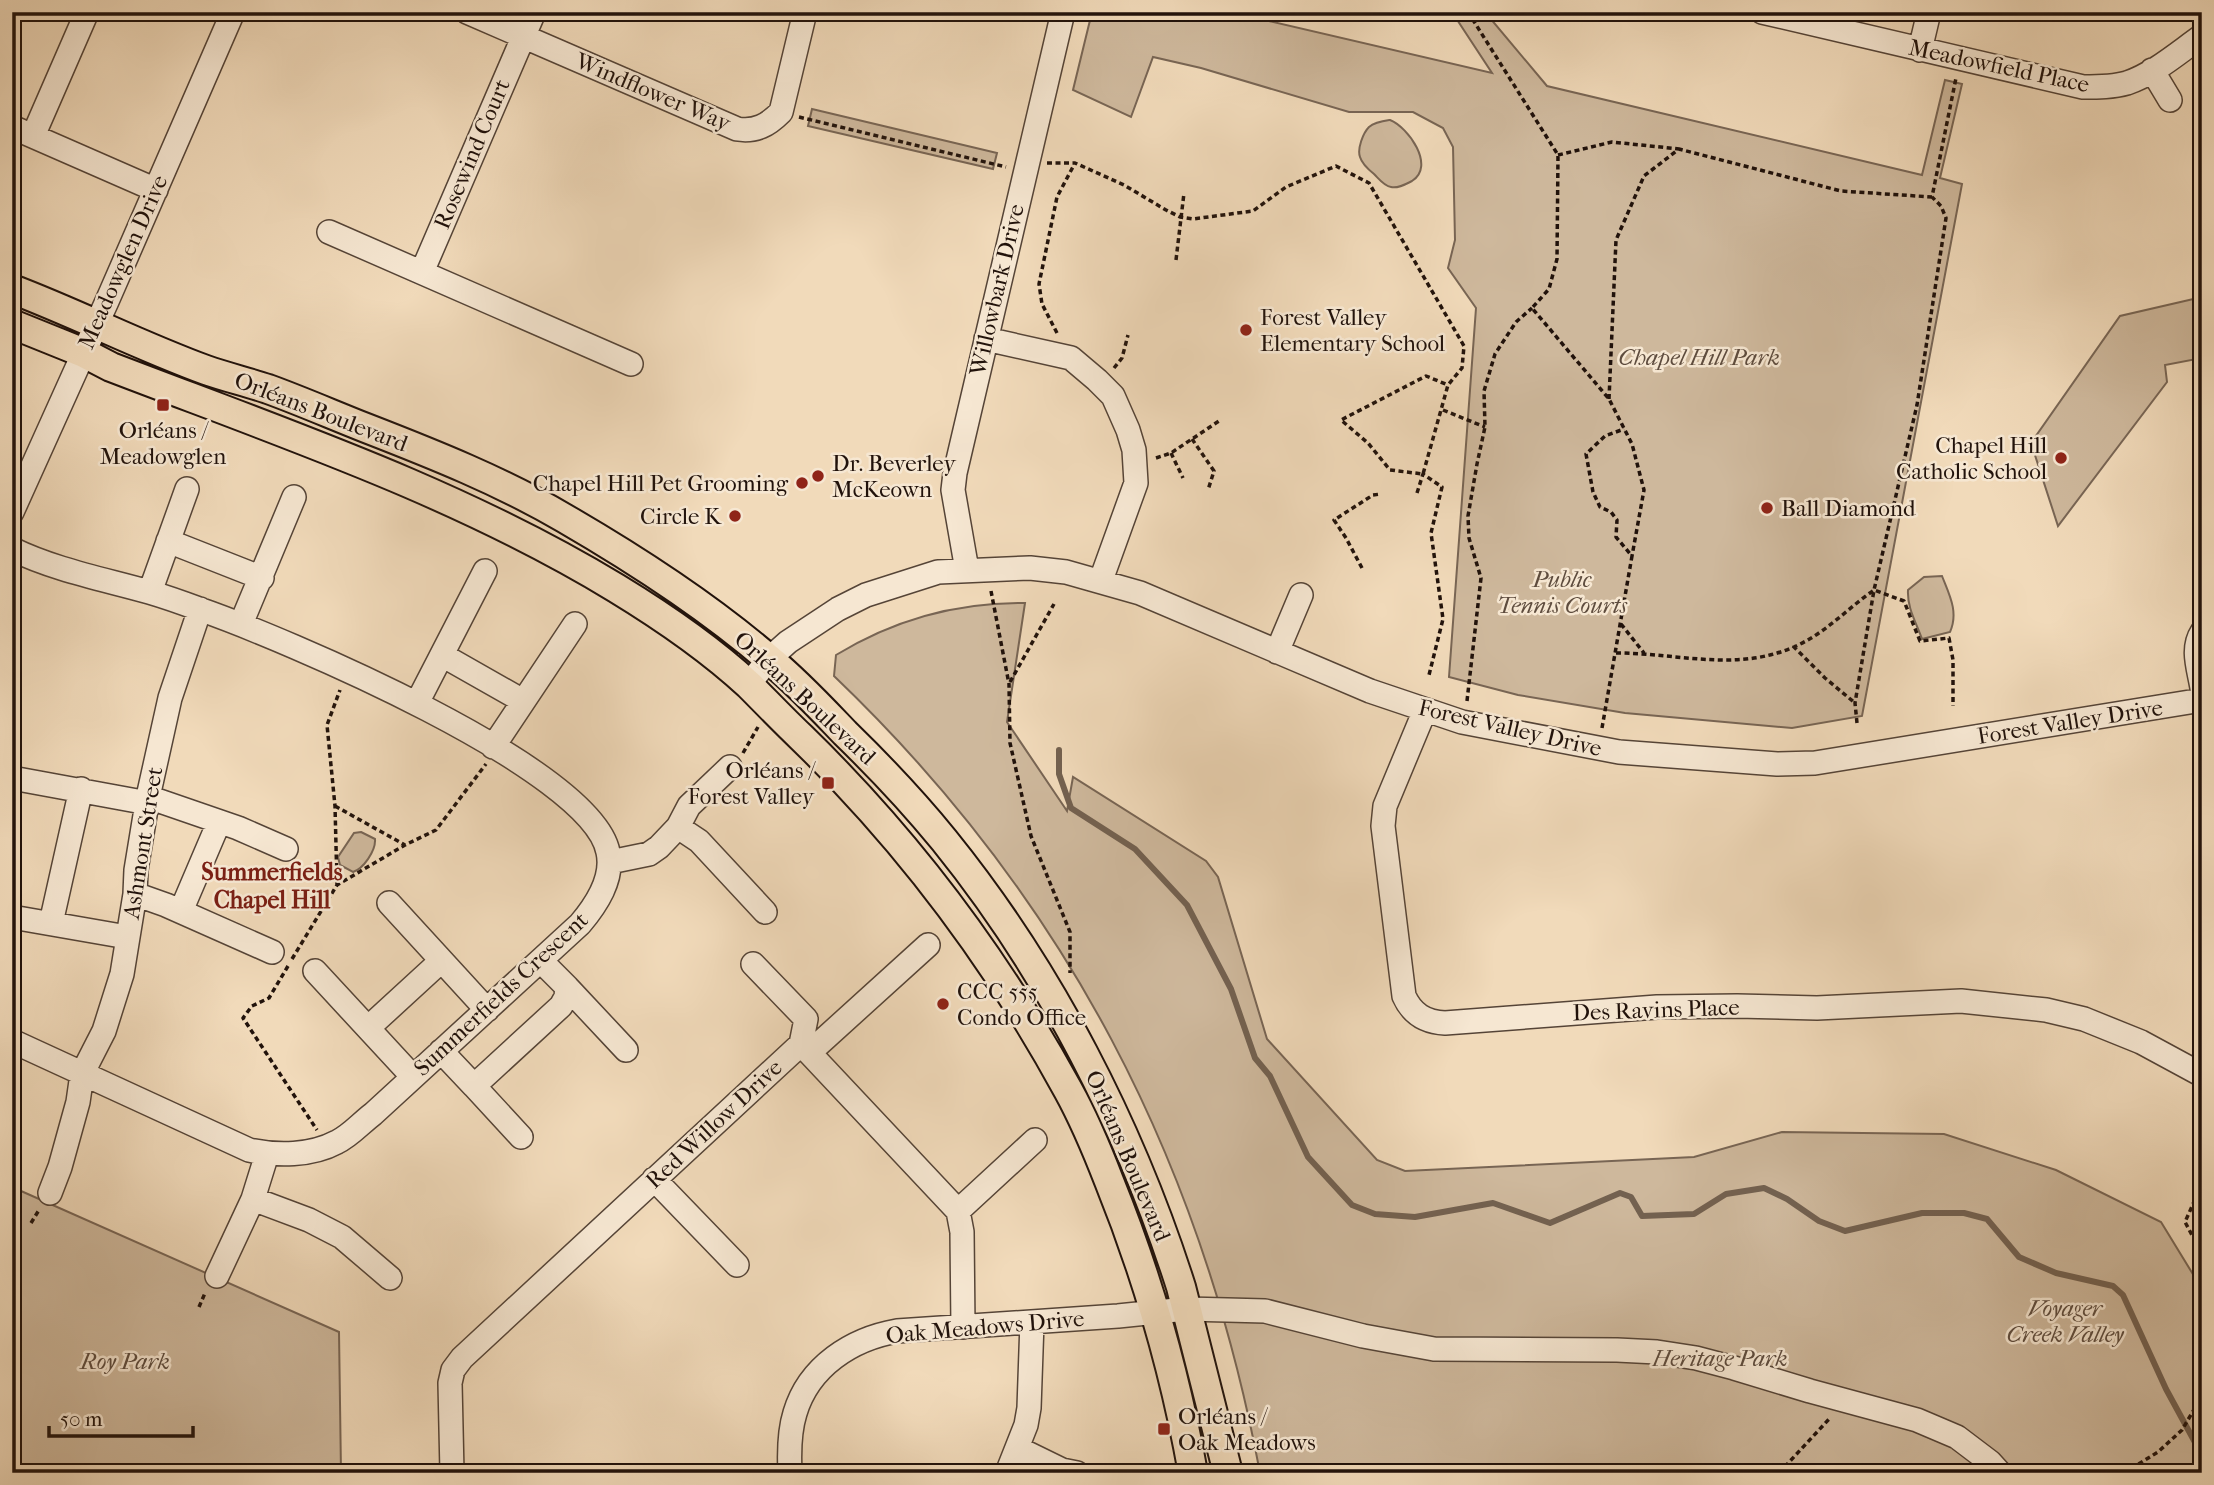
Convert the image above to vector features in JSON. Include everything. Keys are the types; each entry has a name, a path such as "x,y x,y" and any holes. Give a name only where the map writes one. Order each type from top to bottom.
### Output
{"main road":[{"name":"Orléans Boulevard","path":"12,289 184,362 269,390 392,438 520,495 562,517 641,566 769,659 884,772 973,878 1030,962 1079,1045 1127,1143 1172,1258 1228,1473"},
{"name":"Orléans Boulevard","path":"12,324 84,352 111,367 412,484 523,535 645,606 706,650 748,685 866,803 923,870 981,948 1069,1092 1133,1239 1156,1313 1193,1473"}],"street":[{"path":"87,12 23,131 156,190"},
{"name":"Meadowglen Drive","path":"12,512 233,12"},
{"name":"Windflower Way","path":"467,12 737,129 757,129 770,124 781,112"},
{"name":"Rosewind Court","path":"422,272 534,12"},
{"path":"781,112 805,12"},
{"name":"Willowbark Drive","path":"977,569 953,490 958,456 1063,12"},
{"name":"Meadowfield Place","path":"1762,12 2083,88 2128,82 2202,36"},
{"path":"1920,50 1929,12"},
{"path":"2152,69 2170,100"},
{"path":"330,232 631,364"},
{"path":"986,339 1071,358 1113,396 1131,440 1136,483 1101,580"},
{"path":"150,592 187,489"},
{"path":"241,624 294,497"},
{"path":"168,541 262,578"},
{"path":"12,549 37,561 150,592 241,624 417,703 495,748 561,792 592,820 608,849 610,862 649,853 660,847 678,827 689,806 730,767"},
{"name":"Forest Valley Drive","path":"748,685 769,659 800,634 838,609 866,595 937,572 1030,568 1066,572 1140,593 1370,691 1462,722 1619,752 1777,764 1815,763 2202,700"},
{"path":"417,703 485,571"},
{"path":"1277,652 1301,595"},
{"name":"Ashmont Street","path":"50,1193 78,1102 82,1074 111,1013 122,974 148,800 170,698 200,610"},
{"path":"495,748 575,624"},
{"path":"2202,632 2198,637 2195,652 2202,688"},
{"path":"442,655 523,701"},
{"name":"Des Ravins Place","path":"1425,710 1385,806 1383,826 1404,996 1410,1010 1430,1022 1657,1007 1817,1008 1961,1001 2046,1010 2084,1019 2130,1037 2202,1075"},
{"path":"12,778 148,800 238,828 286,849"},
{"path":"51,923 81,789"},
{"path":"181,911 219,822"},
{"path":"678,827 699,841 765,912"},
{"name":"Summerfields Crescent","path":"12,1041 249,1150 267,1154 292,1154 328,1146 340,1141 356,1128 541,961 590,912 599,899 610,862"},
{"path":"135,894 181,911 272,952"},
{"path":"389,903 487,1010"},
{"path":"12,917 127,937"},
{"path":"805,1048 928,945"},
{"path":"368,1028 441,961"},
{"path":"541,961 626,1050"},
{"path":"753,964 806,1019 805,1048"},
{"path":"315,971 413,1077"},
{"path":"474,1086 561,1006 566,997 566,987"},
{"name":"Red Willow Drive","path":"458,1472 450,1383 453,1370 462,1357 654,1179 805,1048 958,1211"},
{"path":"441,1051 521,1137"},
{"path":"963,1326 958,1211 1035,1140"},
{"path":"217,1276 253,1199 267,1154"},
{"path":"654,1179 737,1265"},
{"path":"253,1199 309,1220 342,1237 390,1278"},
{"name":"Oak Meadows Drive","path":"790,1473 789,1443 795,1412 813,1378 829,1361 847,1348 877,1334 1186,1309 1265,1311 1363,1336 1434,1349 1657,1352 1721,1364 1917,1420 1957,1437 2000,1473"},
{"path":"1007,1473 1026,1425 1029,1408 1032,1322"},
{"path":"1017,1448 1062,1471 1077,1473"}],"path":[{"path":"1467,701 1481,578 1469,538 1468,516 1485,427 1484,391 1495,354 1516,322 1549,289 1557,259 1558,155 1468,12"},
{"path":"1932,197 1960,59"},
{"path":"781,112 1027,166 1075,163 1124,186 1166,211 1193,219 1253,211 1286,187 1336,166 1369,183 1464,346 1462,368 1448,385 1417,493"},
{"path":"1558,155 1612,142 1679,149 1841,191 1932,197 1941,206 1946,218 1917,405 1874,590 1855,702 1857,723"},
{"path":"1609,399 1616,240 1644,176 1679,149"},
{"path":"1057,333 1042,303 1039,284 1057,197 1075,163"},
{"path":"1176,260 1184,193"},
{"path":"1532,308 1609,399 1632,444 1644,490 1603,716 1600,749"},
{"path":"1113,368 1122,358 1128,335"},
{"path":"1429,675 1443,619 1431,533 1442,487 1423,474 1390,470 1368,443 1341,420 1426,376 1448,385"},
{"path":"1443,410 1485,427"},
{"path":"1156,458 1171,453 1220,421"},
{"path":"1624,429 1605,436 1586,454 1593,492 1600,507 1611,512 1617,520 1616,537 1632,556"},
{"path":"1192,439 1214,471 1208,490"},
{"path":"1171,453 1183,478"},
{"path":"1362,568 1334,520 1373,495 1381,494"},
{"path":"977,569 1009,684 1010,743 1031,836 1070,932 1070,973"},
{"path":"1616,653 1644,653 1729,662 1758,659 1805,642 1874,590"},
{"path":"1874,590 1904,601 1920,641 1949,638 1953,660 1953,706"},
{"path":"1009,684 1055,604"},
{"path":"1621,624 1644,653"},
{"path":"1793,646 1825,678 1855,702"},
{"path":"337,885 335,806 327,725 348,671"},
{"path":"730,767 737,762 758,727"},
{"path":"328,1146 243,1018 252,1006 269,998 337,885 436,830 495,748"},
{"path":"335,806 405,845"},
{"path":"2202,1184 2185,1222 2202,1254"},
{"path":"2124,1473 2158,1452 2182,1430 2201,1397"},
{"path":"1779,1473 1824,1425 1844,1399"}],"green space":[{"name":"Chapel Hill Park","path":"1092,12 1230,12 1492,73 1452,12 1485,12 1547,86 1922,175 1945,80 1962,84 1940,178 1962,184 1862,716 1792,728 1625,713 1518,695 1449,677 1476,308 1448,268 1455,240 1453,147 1443,128 1413,112 1349,112 1201,68 1153,57 1131,117 1073,90"},
{"path":"812,109 997,153 993,169 808,126"},
{"path":"1390,120 1411,138 1417,148 1421,166 1419,174 1412,181 1396,187 1382,182 1364,164 1359,154 1361,141 1369,127"},
{"path":"2202,297 2202,358 2165,365 2167,382 2058,526 2031,443 2120,316"},
{"path":"1942,576 1952,603 1953,625 1950,632 1922,639 1910,609 1908,590 1924,577"},
{"name":"Voyager Creek Valley","path":"1025,603 1007,722 1067,811 1073,777 1206,861 1218,877 1267,1039 1377,1160 1405,1171 1694,1157 1782,1132 1944,1134 2056,1170 2161,1222 2202,1289 2202,1473 1260,1473 1234,1358 1201,1247 1160,1141 1112,1040 1055,943 990,850 916,761 834,676 836,655 904,622 975,606"},
{"path":"361,832 375,839 375,844 368,859 353,872 340,865 338,857 354,833"},
{"name":"Roy Park","path":"12,1187 339,1332 341,1473 12,1473"}],"waterway":[{"path":"1059,750 1059,774 1071,808 1135,849 1187,905 1231,989 1255,1058 1270,1076 1308,1157 1352,1205 1375,1214 1415,1217 1493,1203 1550,1223 1620,1193 1631,1197 1642,1216 1694,1214 1726,1194 1764,1188 1787,1199 1819,1221 1845,1231 1922,1213 1964,1213 1987,1219 2019,1257 2056,1273 2113,1286 2123,1295 2202,1461"}],"place":[{"name":"Forest Valley Elementary School","path":"1246,330"},
{"name":"Orléans / Meadowglen","path":"163,405"},
{"name":"Chapel Hill Catholic School","path":"2061,458"},
{"name":"Dr. Beverley McKeown","path":"818,476"},
{"name":"Chapel Hill Pet Grooming","path":"802,483"},
{"name":"Ball Diamond","path":"1767,508"},
{"name":"Circle K","path":"735,516"},
{"name":"Orléans / Forest Valley","path":"828,783"},
{"name":"CCC 555 Condo Office","path":"943,1004"},
{"name":"Orléans / Oak Meadows","path":"1164,1429"}],"district":[{"name":"Summerfields Chapel Hill","path":"272,886"}],"park label":[{"name":"Public Tennis Courts","path":"1562,592"},
{"name":"Heritage Park","path":"1720,1358"}]}
